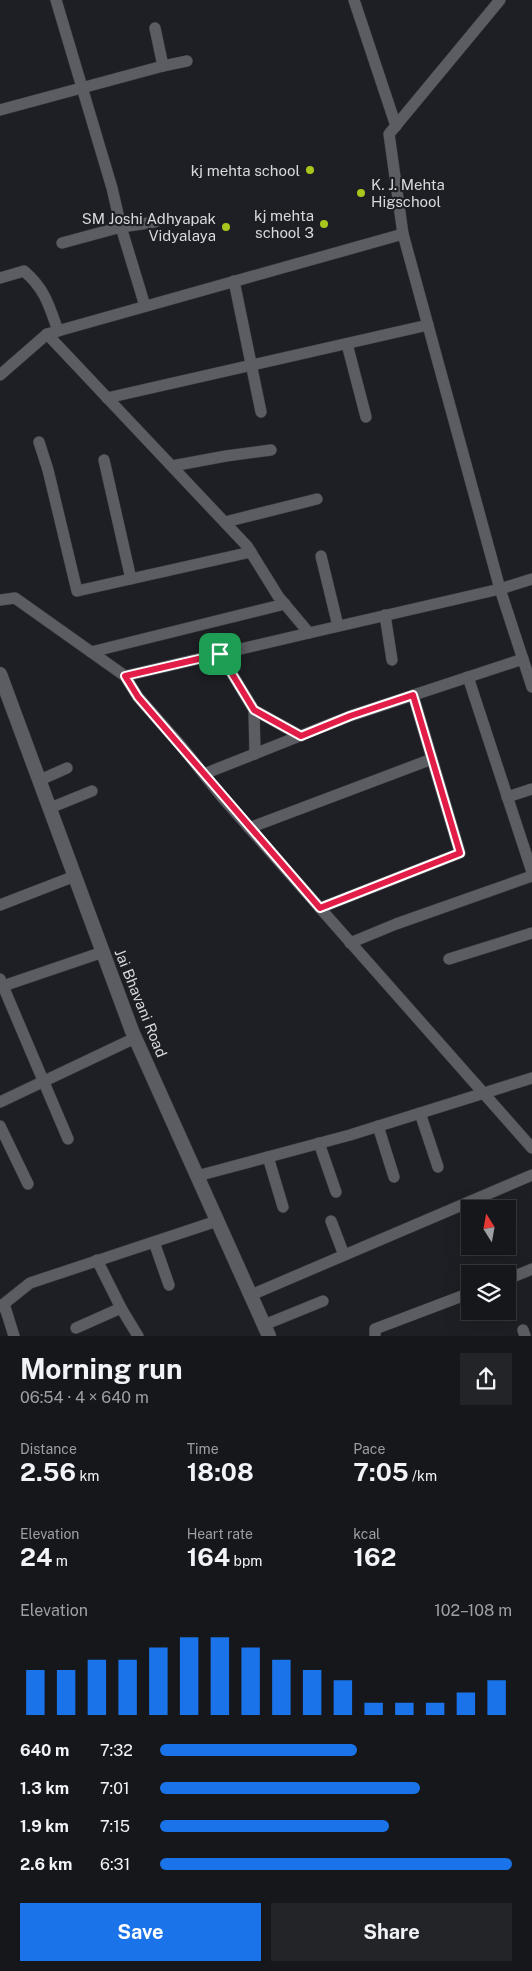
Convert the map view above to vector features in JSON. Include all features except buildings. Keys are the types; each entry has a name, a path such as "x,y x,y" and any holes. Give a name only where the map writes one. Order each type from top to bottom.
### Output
{"street":[{"path":"56,0 145,306"},
{"path":"354,0 396,126"},
{"path":"500,0 389,134 403,234 500,589 532,687"},
{"path":"155,28 163,66"},
{"path":"0,110 187,61"},
{"path":"62,243 121,227 155,222"},
{"path":"0,375 53,332 403,234"},
{"path":"0,278 24,270 37,282 47,299 53,332 107,398 251,552 285,604 309,633"},
{"path":"234,281 261,412"},
{"path":"107,398 428,325"},
{"path":"346,344 366,417"},
{"path":"39,442 48,470 77,591 251,552"},
{"path":"172,466 271,450"},
{"path":"104,460 130,579"},
{"path":"225,522 317,499"},
{"path":"321,556 338,626"},
{"path":"125,676 500,589 532,579"},
{"path":"0,600 15,598 125,676 138,697 249,828 532,1148"},
{"path":"91,652 285,604"},
{"path":"385,615 392,660"},
{"path":"220,654 254,710 301,736"},
{"path":"204,774 350,716 523,659"},
{"name":"Jai Bhavani Road","path":"0,674 136,1038 266,1330"},
{"path":"350,943 532,874 468,677"},
{"path":"320,908 460,853 413,695"},
{"path":"254,710 255,754"},
{"path":"249,828 432,759"},
{"path":"40,780 67,768"},
{"path":"507,797 532,789"},
{"path":"50,808 92,791"},
{"path":"0,905 75,876"},
{"path":"449,960 532,933"},
{"path":"68,1139 1,984 103,952"},
{"path":"0,1102 136,1038"},
{"path":"197,1176 378,1126 532,1078"},
{"path":"420,1113 438,1167"},
{"path":"0,1126 28,1184"},
{"path":"378,1126 394,1177"},
{"path":"319,1143 336,1192"},
{"path":"268,1157 282,1207"},
{"path":"251,1295 532,1175"},
{"path":"14,1336 2,1305 30,1283 217,1221"},
{"path":"331,1221 344,1255"},
{"path":"154,1242 169,1286"},
{"path":"97,1260 121,1308 138,1336"},
{"path":"516,1275 532,1269"},
{"path":"376,1336 375,1329 461,1296"},
{"path":"266,1330 323,1301"},
{"path":"76,1328 121,1308"}],"place":[{"name":"kj mehta school","path":"310,170"},
{"name":"K. J. Mehta Higschool","path":"361,193"},
{"name":"kj mehta school 3","path":"324,224"},
{"name":"SM Joshi Adhyapak Vidyalaya","path":"226,227"}],"route":[{"path":"220,654 254,710 301,736 350,716 413,695 460,853 320,908 222,797 182,747 138,697 125,676 220,654"}]}
